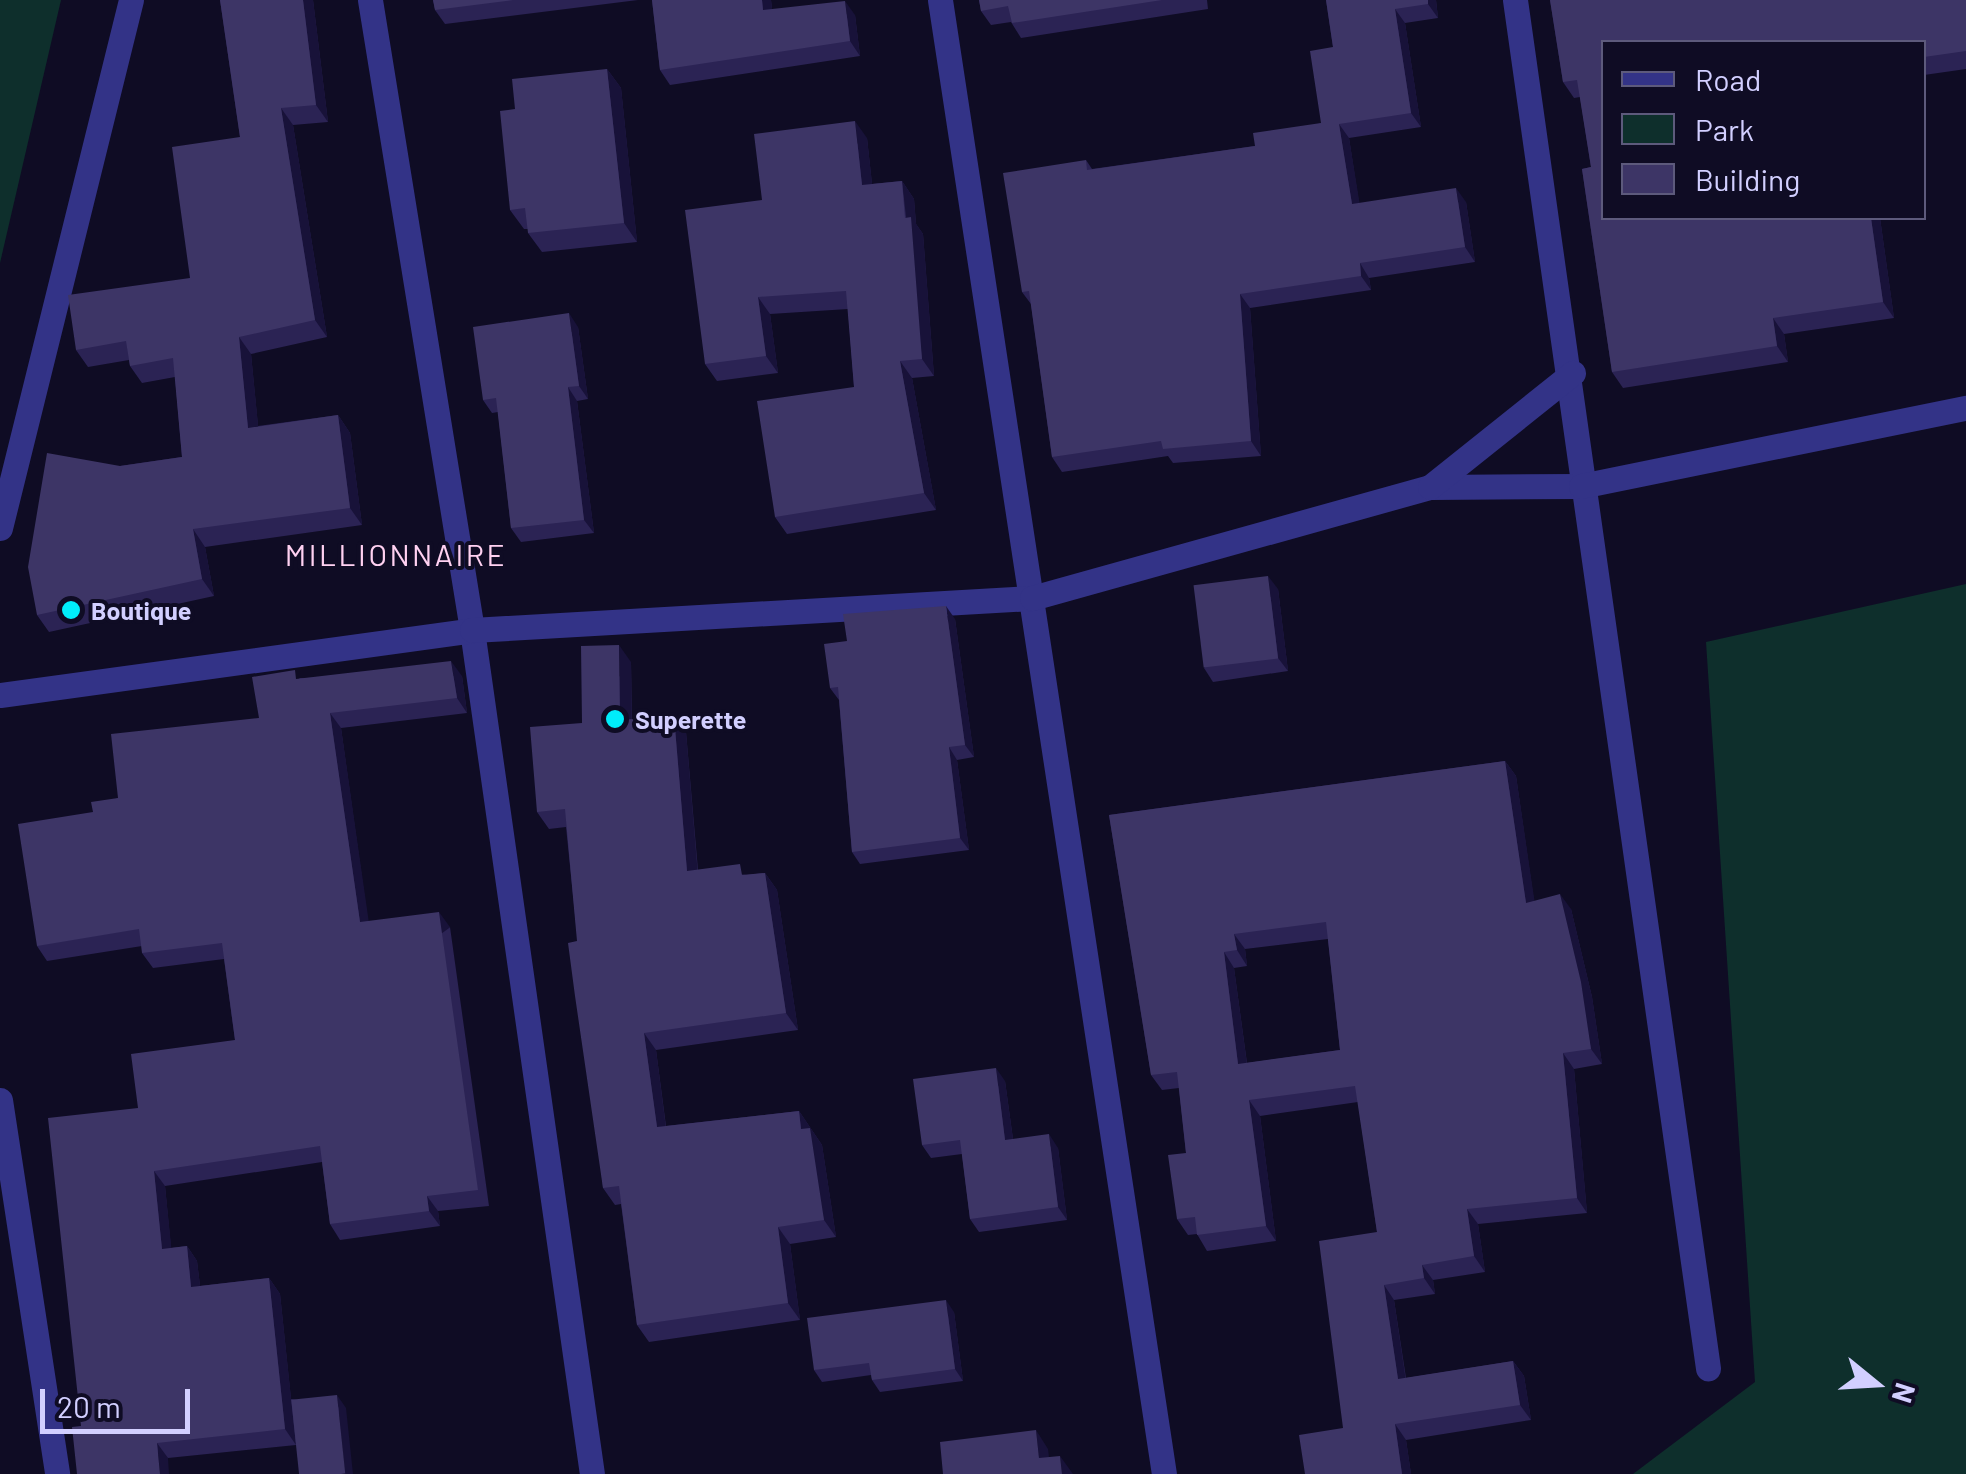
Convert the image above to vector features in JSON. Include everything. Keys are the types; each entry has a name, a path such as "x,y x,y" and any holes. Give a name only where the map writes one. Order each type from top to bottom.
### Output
{"street":[{"path":"0,528 131,0"},
{"path":"370,0 472,630 592,1474"},
{"path":"940,0 1164,1474"},
{"path":"1515,0 1572,373 1581,486 1708,1368"},
{"path":"1430,487 1572,373"},
{"path":"0,695 472,630 1032,598 1430,487 1581,486 1966,408"},
{"path":"0,1100 56,1474"}],"green space":[{"path":"0,0 61,0 0,263"},
{"path":"1966,584 1966,1474 1633,1474 1755,1382 1706,642"}],"building":[{"path":"220,0 303,0 316,105 281,108 315,320 239,337 248,428 338,415 350,508 193,529 202,579 37,615 28,567 47,453 120,466 182,457 173,358 130,366 126,341 76,350 68,295 190,278 172,147 240,137"},
{"path":"433,0 513,0 435,10"},
{"path":"652,0 762,0 763,10 845,1 850,41 660,70"},
{"path":"979,0 1162,0 1012,23 1008,6 981,11"},
{"path":"1326,0 1428,0 1428,4 1395,9 1411,113 1339,124 1352,204 1456,188 1465,247 1360,263 1361,276 1240,294 1251,441 1163,449 1161,441 1052,457 1029,291 1022,292 1003,173 1086,160 1087,170 1255,146 1253,133 1321,123 1310,51 1333,47"},
{"path":"1550,0 1966,0 1966,51 1926,57 1926,40 1601,40 1601,220 1871,220 1883,302 1773,318 1777,346 1612,372 1582,169 1591,167 1577,80 1563,82"},
{"path":"607,69 624,223 528,233 525,208 510,210 500,111 515,109 512,79"},
{"path":"855,121 862,185 902,181 905,218 911,217 922,359 900,361 924,493 775,517 757,401 854,387 846,291 758,297 766,356 705,364 685,210 762,200 754,134"},
{"path":"569,313 579,386 568,387 584,520 511,528 496,398 483,400 473,327"},
{"path":"1268,576 1278,658 1204,668 1194,585"},
{"path":"946,606 965,745 949,747 960,838 852,852 838,687 830,688 824,644 847,641 843,614"},
{"path":"619,645 620,720 674,716 687,871 740,864 742,875 765,873 786,1013 644,1033 657,1127 799,1111 801,1129 810,1128 824,1220 778,1227 788,1303 637,1325 619,1186 603,1188 575,996 568,943 577,941 565,809 537,812 530,727 582,723 581,646"},
{"path":"451,661 457,698 330,713 360,922 439,912 478,1190 427,1196 429,1211 330,1224 320,1146 154,1171 162,1249 187,1246 191,1287 269,1278 285,1429 157,1443 160,1474 77,1474 72,1427 81,1426 48,1118 138,1108 131,1054 235,1040 222,943 142,953 139,929 37,946 18,824 93,812 91,802 118,798 111,734 259,718 252,677 295,670 296,679"},
{"path":"1505,761 1526,903 1560,894 1581,982 1591,1049 1563,1053 1577,1198 1467,1209 1474,1256 1422,1265 1424,1278 1384,1285 1398,1379 1513,1361 1520,1405 1395,1424 1402,1474 1305,1474 1299,1435 1343,1428 1319,1241 1377,1232 1355,1086 1249,1100 1266,1226 1197,1235 1195,1217 1177,1219 1168,1155 1186,1153 1177,1072 1151,1075 1109,815","holes":["1326,922 1340,1050 1238,1064 1224,952 1237,950 1234,934"]},
{"path":"996,1068 1005,1140 1049,1134 1058,1207 970,1219 960,1140 922,1145 913,1079"},
{"path":"946,1300 955,1369 872,1380 869,1363 814,1370 807,1318"},
{"path":"337,1395 345,1474 299,1474 291,1400"},
{"path":"1036,1430 1039,1458 1060,1456 1062,1474 943,1474 940,1442"}],"place":[{"name":"Boutique","path":"71,610"},
{"name":"Superette","path":"615,719"}],"district":[{"name":"MILLIONNAIRE","path":"396,554"}]}
